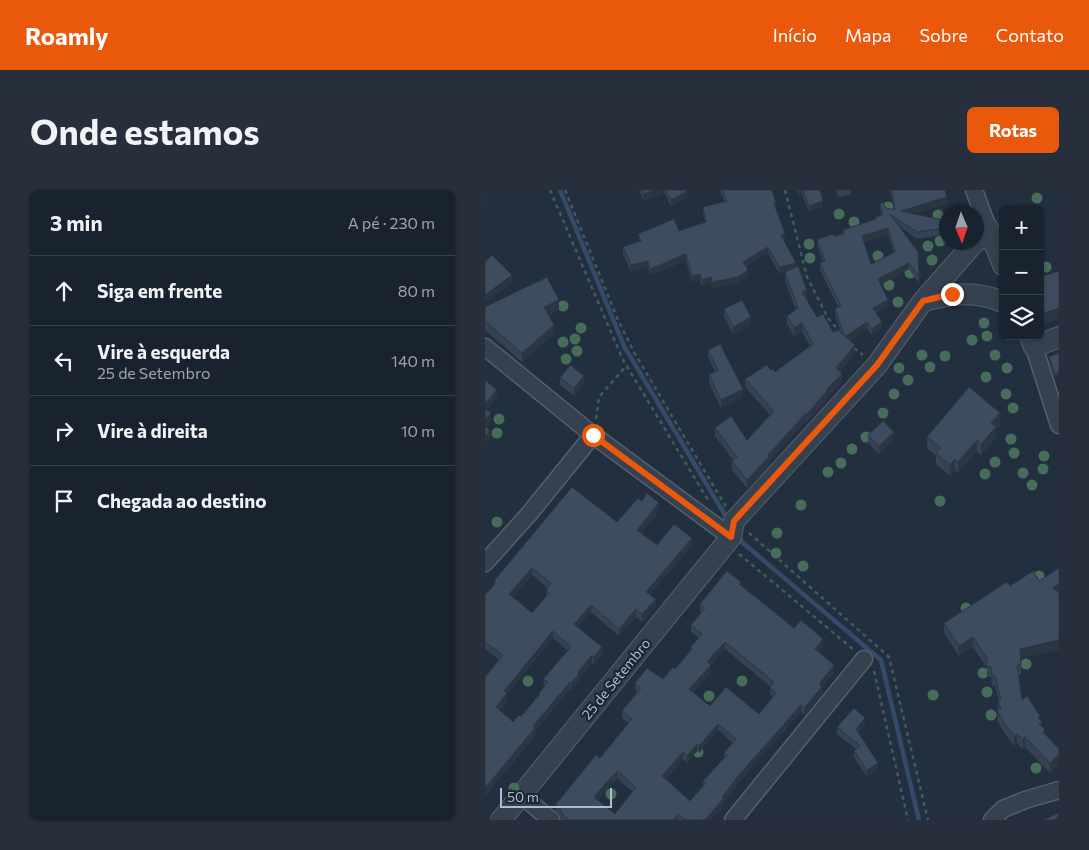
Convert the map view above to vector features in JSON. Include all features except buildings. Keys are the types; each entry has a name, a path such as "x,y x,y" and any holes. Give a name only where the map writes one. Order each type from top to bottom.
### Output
{"street":[{"path":"974,190 976,205"},
{"path":"984,242 999,260"},
{"name":"25 de Setembro","path":"501,820 732,529 877,365 923,301 968,250"},
{"path":"923,301 952,294 977,294 999,301"},
{"path":"1059,337 1032,341 1059,425"},
{"path":"485,348 593,435 732,529"},
{"path":"485,563 529,514 593,435"},
{"path":"733,820 864,659"},
{"path":"992,820 1003,809 1059,790"},
{"path":"521,795 551,820"}],"path":[{"path":"550,190 623,360 710,504"},
{"path":"565,190 618,320 732,529"},
{"path":"785,190 807,277 829,318 839,332"},
{"path":"850,345 877,365"},
{"path":"593,435 599,397 627,364"}],"waterway":[{"path":"560,190 624,346 728,520"},
{"path":"737,535 743,543 881,660 919,820"}],"route":[{"path":"593,435 731,537 734,521 877,365 923,301 952,294"}]}
